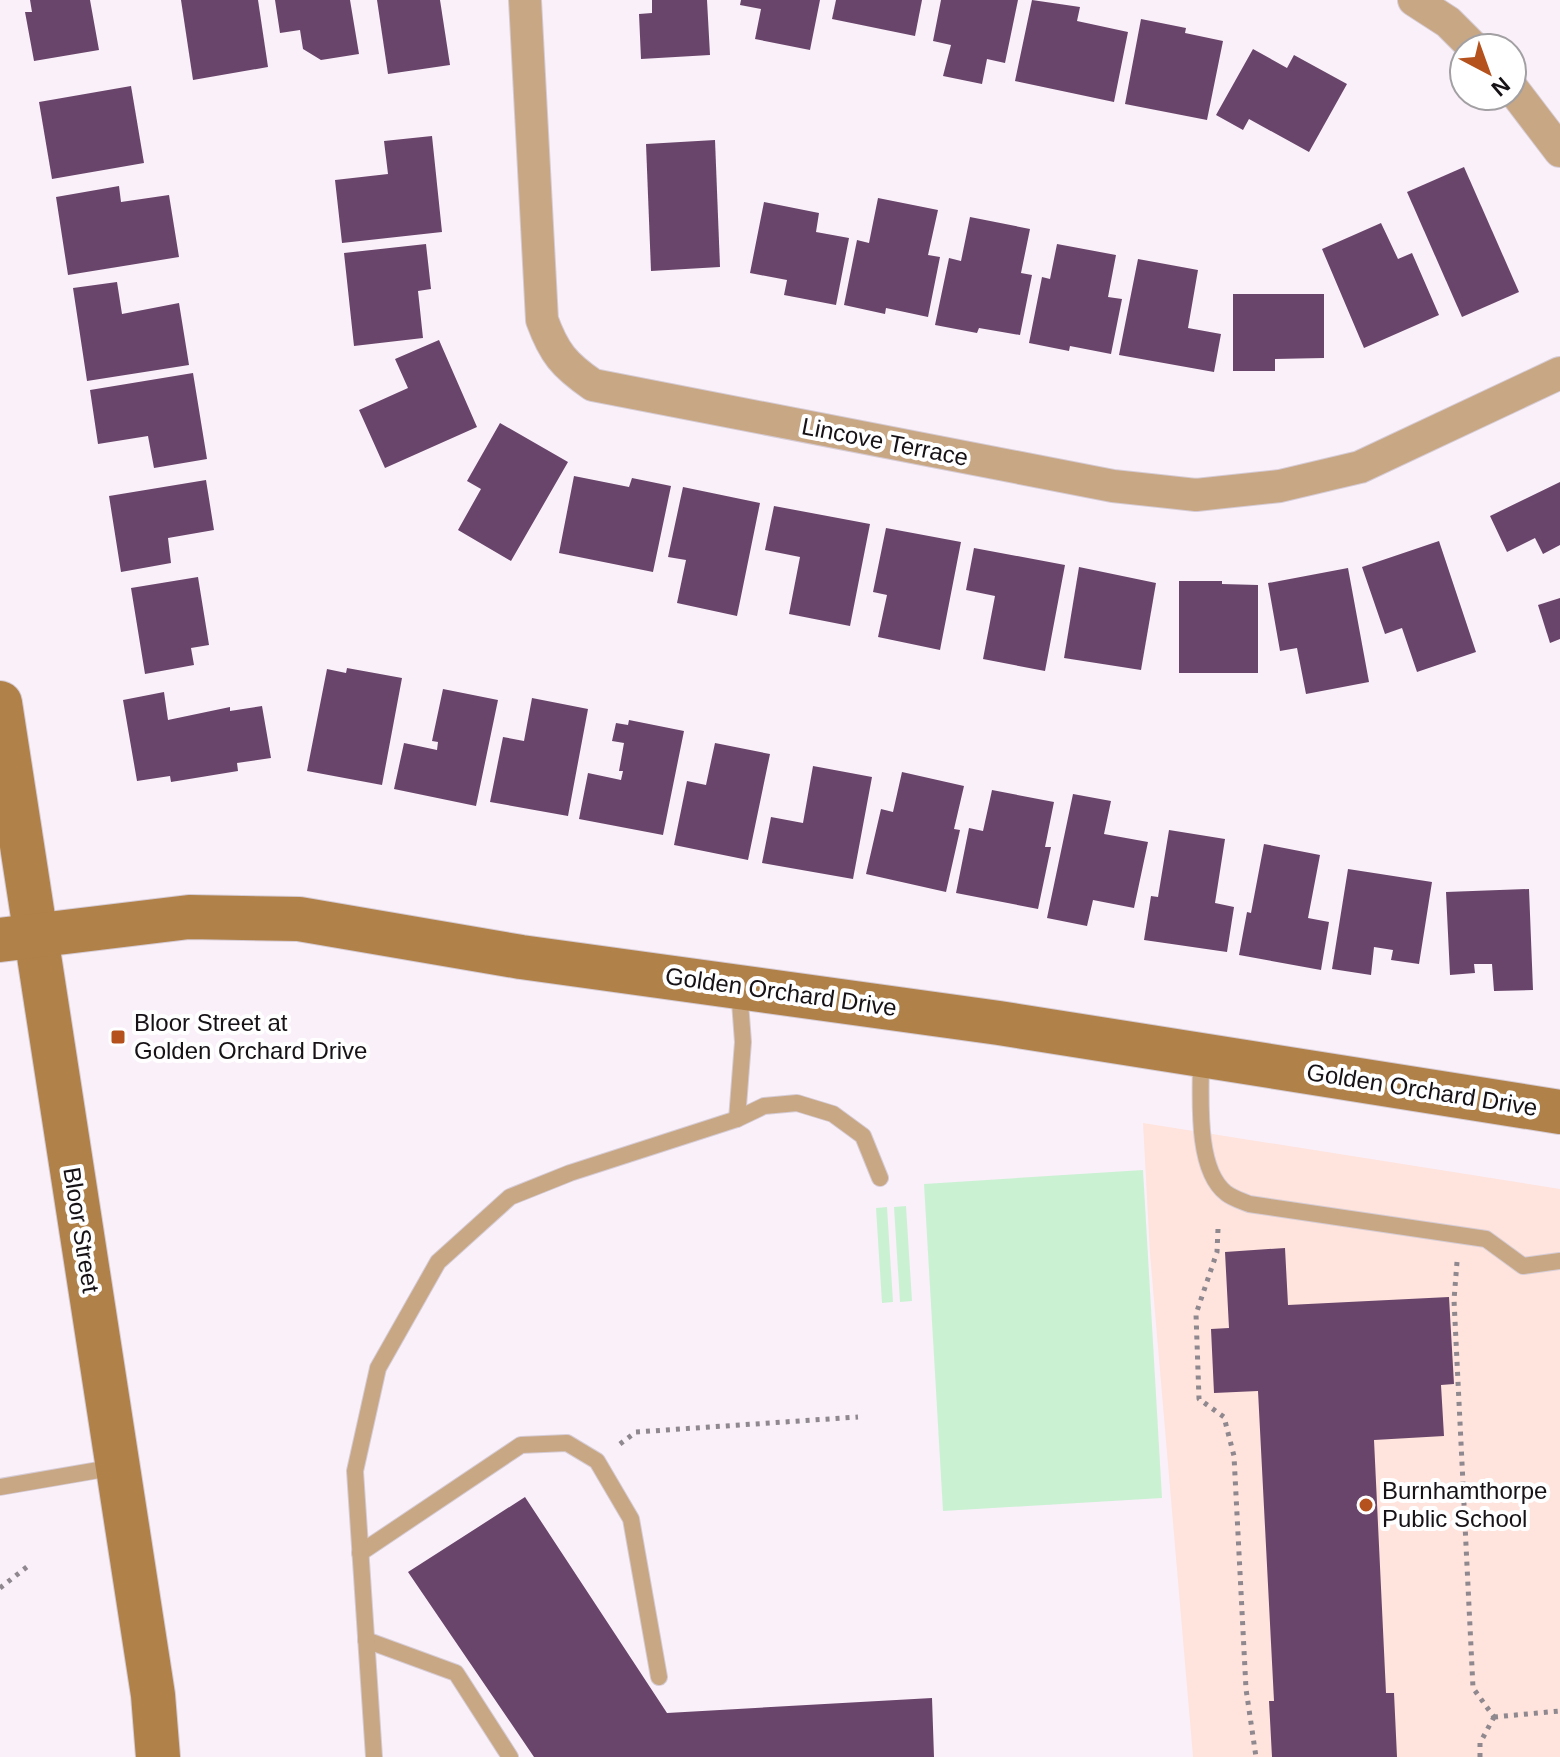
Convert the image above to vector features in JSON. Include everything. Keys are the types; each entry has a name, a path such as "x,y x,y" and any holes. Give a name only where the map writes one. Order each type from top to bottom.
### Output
{"street":[{"name":"Lincove Terrace","path":"525,0 542,320 551,345 567,367 593,385 1113,486 1196,495 1280,486 1360,467 1560,373"},
{"path":"1414,0 1458,32"},
{"path":"1528,109 1560,151"},
{"name":"Bloor Street","path":"0,703 18,937 118,1466 153,1695 158,1757"},
{"name":"Golden Orchard Drive","path":"18,937 189,917 299,919 521,957 999,1023 1560,1112"}],"lane":[{"path":"737,1119 743,1042 739,985"},
{"path":"1202,1057 1200,1106 1207,1163 1215,1182 1227,1195 1249,1204 1486,1239 1523,1266 1560,1261"},
{"path":"374,1757 355,1471 378,1368 438,1262 510,1197 570,1173 737,1119 764,1106 797,1103 833,1114 863,1136 880,1178"},
{"path":"360,1553 521,1445 567,1443 597,1461 631,1519 659,1677"},
{"path":"0,1487 118,1466"},
{"path":"366,1640 456,1673 510,1757"}],"path":[{"path":"1218,1229 1217,1252 1196,1314 1199,1399 1224,1417 1234,1456 1246,1689 1256,1757"},
{"path":"1463,1236 1455,1270 1454,1300 1473,1688 1494,1717"},
{"path":"597,1461 636,1432 858,1417"},
{"path":"0,1588 28,1566"},
{"path":"1494,1717 1560,1711"},
{"path":"1480,1757 1480,1743 1494,1717"}],"shaded area":[{"name":"Burnhamthorpe Public School","path":"1143,1123 1560,1189 1560,1757 1193,1757 1150,1254"}],"green space":[{"path":"1143,1170 1162,1498 943,1511 924,1184"},
{"path":"906,1206 912,1301 900,1302 894,1207"},
{"path":"887,1207 893,1302 882,1303 876,1208"}],"building":[{"path":"30,0 90,0 99,50 34,61 25,12 32,12"},
{"path":"181,0 258,0 268,67 193,80"},
{"path":"275,0 350,0 359,54 321,60 303,49 300,30 280,33"},
{"path":"377,0 440,0 450,65 388,74"},
{"path":"652,0 707,0 710,55 641,59 639,14 652,13"},
{"path":"741,0 820,0 810,50 755,39 761,9 740,5"},
{"path":"836,0 922,0 915,36 832,19"},
{"path":"941,0 1018,0 1005,63 987,59 982,84 943,76 951,45 933,41"},
{"path":"1032,0 1080,7 1077,21 1128,32 1114,102 1015,81"},
{"path":"1141,19 1186,28 1185,33 1223,41 1207,120 1125,104"},
{"path":"1253,49 1287,68 1294,55 1347,84 1309,152 1249,119 1243,130 1216,115"},
{"path":"131,86 144,163 52,179 39,102"},
{"path":"432,136 442,232 342,243 335,180 388,174 384,141"},
{"path":"715,140 720,267 651,271 646,144"},
{"path":"1464,167 1519,292 1462,317 1407,192"},
{"path":"119,186 121,202 169,195 179,257 68,275 56,197"},
{"path":"878,198 938,210 928,255 940,257 928,317 886,308 885,314 844,305 857,240 869,243"},
{"path":"764,202 819,213 816,232 849,238 836,305 784,295 787,280 750,273"},
{"path":"970,217 1030,229 1021,273 1032,275 1020,335 979,328 977,333 935,325 949,258 961,261"},
{"path":"1381,223 1398,259 1412,253 1439,315 1364,348 1322,249"},
{"path":"426,244 431,289 418,291 423,338 354,346 344,253"},
{"path":"1057,244 1116,255 1108,297 1122,299 1111,354 1070,346 1069,351 1029,343 1042,277 1050,279"},
{"path":"1138,259 1198,270 1188,328 1221,334 1214,372 1119,355"},
{"path":"117,282 122,314 179,303 189,365 87,381 73,288"},
{"path":"1233,294 1324,294 1324,358 1275,359 1275,371 1233,371"},
{"path":"439,340 477,427 385,468 359,410 408,388 395,359"},
{"path":"193,373 207,459 154,468 148,436 98,444 90,390"},
{"path":"500,423 568,462 511,561 458,530 481,489 467,481"},
{"path":"574,476 629,487 632,478 671,486 653,572 559,553"},
{"path":"206,480 214,530 168,538 171,563 121,572 109,496"},
{"path":"1560,482 1560,545 1543,554 1535,538 1507,552 1490,516"},
{"path":"683,487 760,503 737,616 677,603 686,560 668,557"},
{"path":"774,506 870,524 850,626 789,614 800,557 765,550"},
{"path":"886,528 961,542 940,650 878,637 887,595 873,592"},
{"path":"1439,541 1476,652 1417,672 1402,628 1385,634 1362,567"},
{"path":"974,548 1065,565 1045,671 983,659 995,596 966,590"},
{"path":"1079,567 1156,583 1141,670 1064,658"},
{"path":"1348,568 1369,682 1306,694 1297,648 1280,651 1268,583"},
{"path":"198,577 209,645 191,648 194,665 145,674 131,588"},
{"path":"1179,581 1258,585 1258,673 1179,673"},
{"path":"1560,598 1560,639 1550,643 1538,605"},
{"path":"347,668 402,678 382,785 307,771 327,669 346,673"},
{"path":"443,689 498,700 476,806 394,789 404,743 437,750 438,742 432,741"},
{"path":"164,692 168,720 230,707 230,711 262,706 271,758 237,763 238,771 171,782 170,776 137,781 123,700"},
{"path":"532,698 588,709 568,816 490,802 503,737 524,741"},
{"path":"629,720 684,731 663,835 579,819 588,773 621,780 623,771 619,771 624,743 612,741 616,723 628,725"},
{"path":"715,743 770,754 748,860 674,845 687,781 706,785"},
{"path":"813,766 872,777 853,879 762,863 771,817 803,823"},
{"path":"902,772 964,786 954,829 960,830 946,892 866,874 881,809 893,812"},
{"path":"992,790 1054,802 1045,847 1051,847 1038,909 956,893 969,828 983,831"},
{"path":"1073,794 1111,801 1104,834 1148,842 1134,908 1093,900 1087,926 1047,918"},
{"path":"1169,830 1225,839 1215,903 1234,907 1227,952 1144,940 1151,896 1158,897"},
{"path":"1264,844 1320,855 1308,918 1329,922 1321,970 1239,955 1247,912 1251,913"},
{"path":"1348,869 1432,882 1419,964 1391,960 1393,950 1374,947 1371,975 1332,969"},
{"path":"1529,889 1533,990 1494,991 1492,964 1474,964 1475,973 1450,975 1446,892"},
{"path":"1285,1248 1288,1305 1449,1297 1454,1384 1441,1385 1444,1436 1374,1440 1386,1693 1394,1693 1397,1757 1272,1757 1269,1701 1274,1701 1258,1391 1214,1393 1211,1329 1229,1328 1225,1252"},
{"path":"525,1497 667,1713 932,1698 934,1757 534,1757 408,1572"}],"place":[{"name":"Bloor Street at Golden Orchard Drive","path":"118,1037"},
{"name":"Burnhamthorpe Public School","path":"1366,1505"}]}
